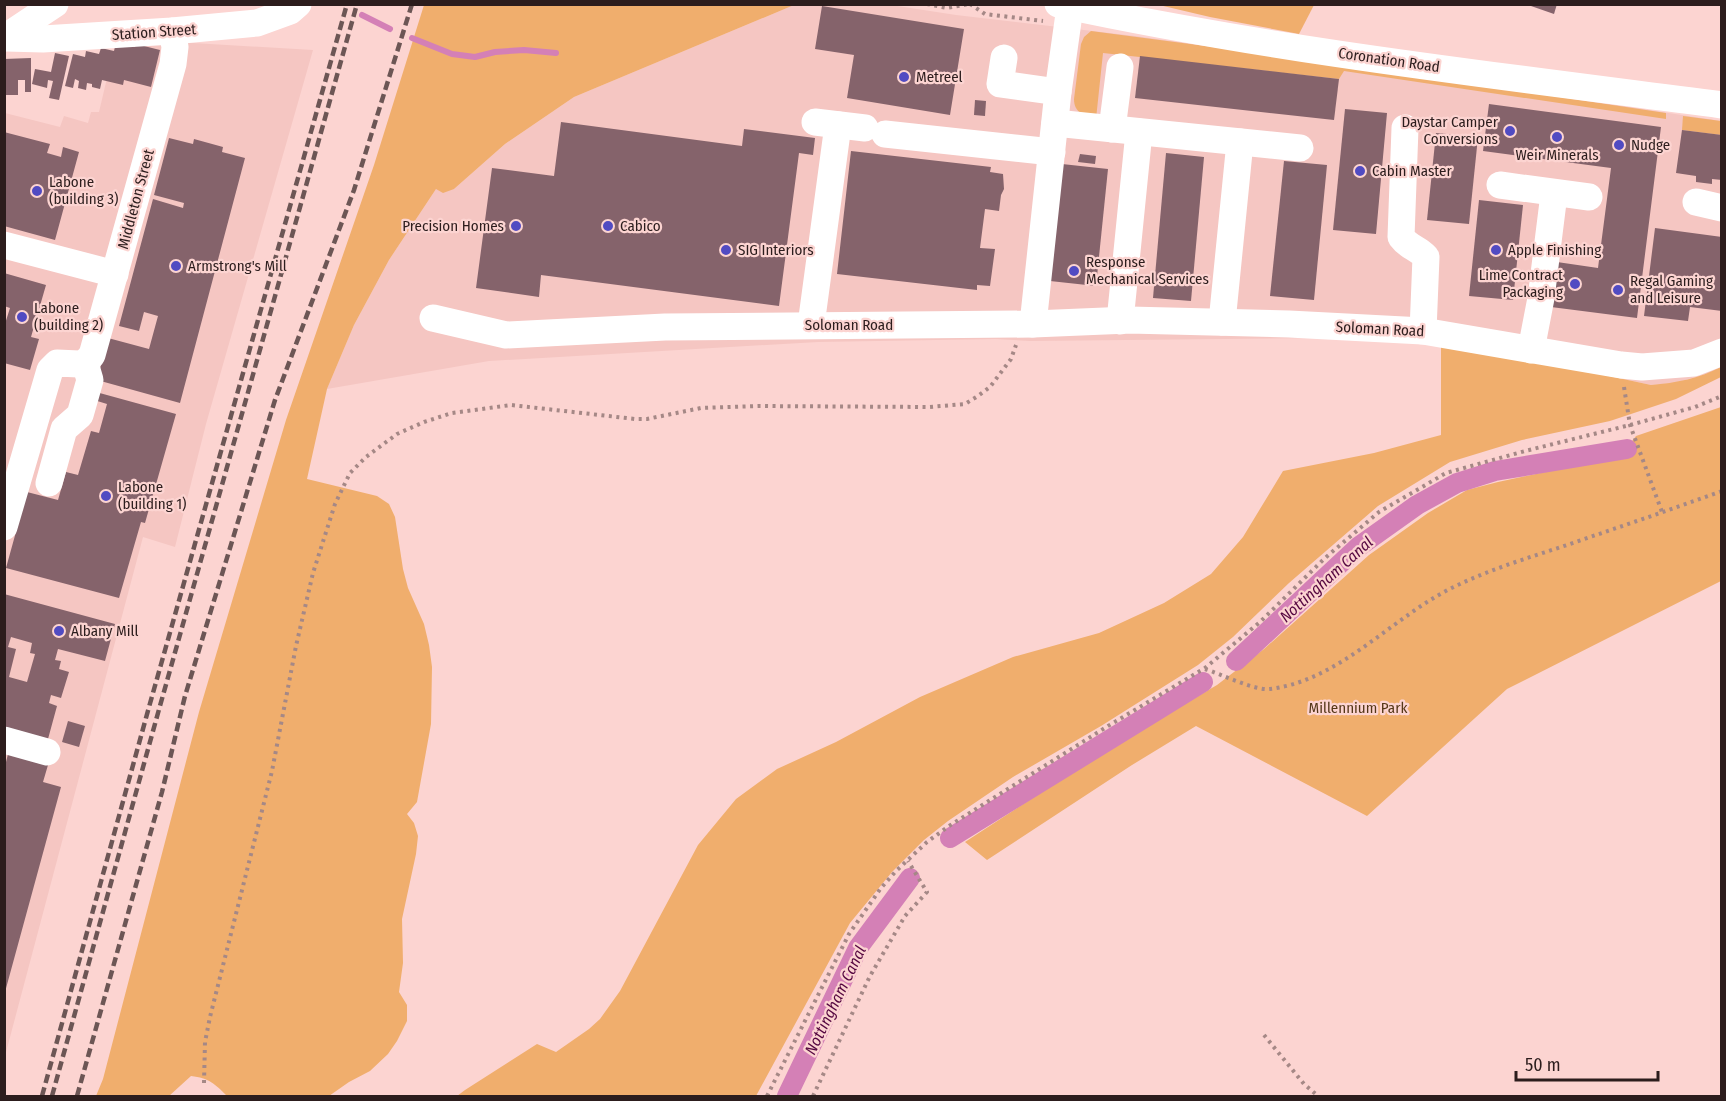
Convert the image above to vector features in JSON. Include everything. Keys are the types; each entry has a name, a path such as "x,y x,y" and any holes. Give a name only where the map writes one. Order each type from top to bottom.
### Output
{"street":[{"name":"Station Street","path":"5,38 48,9"},
{"name":"Station Street","path":"5,38 43,39 172,31 257,23 295,12"},
{"path":"1025,324 1052,152 1065,12"},
{"name":"Coronation Road","path":"1065,12 1443,68 1722,105"},
{"name":"Middleton Street","path":"85,363 92,355 173,64 175,47 172,31"},
{"path":"1004,58 1000,84 1058,92"},
{"path":"1112,129 1120,68"},
{"path":"811,325 826,123 1052,152"},
{"path":"1055,123 1300,148"},
{"path":"1405,128 1401,237 1407,245 1421,251 1426,257 1423,331"},
{"path":"1120,321 1139,132"},
{"path":"1222,322 1240,142"},
{"path":"1500,185 1589,197"},
{"path":"1532,350 1554,194"},
{"path":"4,244 115,274"},
{"name":"Soloman Road","path":"433,318 506,335 665,327 1120,321 1222,322 1423,331 1621,366 1642,367 1694,363 1722,352"},
{"path":"4,527 49,373 53,365 57,363 85,363 90,380 80,415 64,429 50,483"},
{"path":"28,445 58,453"},
{"path":"4,740 47,752"}],"path":[{"path":"927,4 947,8 969,4 985,14 1065,12"},
{"path":"204,1083 205,1042 210,1017 272,771 296,646 313,573 335,504 350,473 366,457 397,434 424,422 452,413 511,405 647,419 701,408 929,407 965,404 990,387 1011,358 1025,324"},
{"path":"1621,366 1630,425 1662,512"},
{"path":"767,1096 849,934 881,888 927,842 1108,726 1205,669 1260,622 1325,558 1379,512 1446,473 1695,407 1722,396"},
{"path":"1205,669 1257,688 1268,689 1287,685 1327,671 1430,600 1459,584 1722,491"},
{"path":"813,1096 870,976 905,916 927,892 908,861"},
{"path":"1264,1035 1304,1084 1318,1096"}],"shaded area":[{"path":"794,5 891,5 1135,36 1721,121 1721,367 1675,383 1651,385 1441,340 1313,338 1030,341 996,339 818,342 489,361 327,389 354,325 389,260 436,189 454,189 505,144 574,97"},
{"path":"116,40 313,50 206,424 175,547 143,537 5,1056 5,113 60,127 64,116 88,123 91,112 99,112"}],"green space":[{"path":"424,5 794,5 574,97 505,144 454,189 443,193 436,189 389,260 354,325 327,389 307,479 377,496 389,504 395,517 408,588 424,624 432,667 431,724 417,802 407,814 414,823 418,836 402,919 403,963 399,992 407,1005 407,1021 397,1041 388,1054 370,1071 329,1096 227,1096 211,1082 191,1076 169,1096 96,1096 103,1079 199,712 286,420 374,165"},
{"path":"1159,5 1314,5 1299,34"},
{"path":"1091,31 1297,58 1666,113 1666,119 1344,71 1339,79 1103,53 1096,119 1084,115 1074,104 1081,44 1084,37"},
{"path":"1683,116 1721,121 1721,135 1682,130"},
{"path":"1441,340 1651,385 1688,379 1721,367 1721,377 1676,399 1610,421 1522,440 1450,462 1378,506 1289,583 1233,637 1198,665 1101,726 1013,777 948,821 924,840 892,872 850,923 756,1096 457,1096 537,1044 556,1052 600,1019 620,991 698,845 736,799 777,769 836,742 920,697 1013,657 1099,633 1164,603 1211,574 1243,537 1283,471 1374,453 1441,435"},
{"name":"Millennium Park","path":"1721,407 1721,581 1507,689 1367,816 1196,726 987,860 965,842 1106,750 1217,685 1264,649 1369,555 1428,513 1467,490 1621,456 1636,436"}],"building":[{"path":"1532,4 1557,4 1554,14 1531,6"},
{"name":"Metreel","path":"822,6 964,29 950,115 847,98 854,55 815,49"},
{"path":"116,43 135,47 136,44 160,50 151,87 124,80 123,85 102,80 100,89 87,83 86,90 78,88 79,81 75,79 73,88 65,86 73,54 85,57 86,51 99,54 101,48 114,51"},
{"path":"55,53 69,56 59,100 49,98 53,81 48,80 47,88 32,84 35,69 51,72"},
{"path":"1140,56 1339,79 1334,120 1135,98"},
{"path":"31,58 31,92 25,92 25,80 18,80 18,95 5,95 4,59"},
{"path":"975,100 986,101 985,116 974,115"},
{"path":"1489,104 1661,127 1637,318 1551,307 1557,262 1598,268 1611,168 1483,151"},
{"name":"Cabin Master","path":"1345,109 1387,113 1376,234 1333,230"},
{"path":"561,122 742,146 744,129 815,138 813,155 799,153 779,306 541,275 539,297 476,288 492,168 554,176"},
{"path":"1682,130 1722,135 1722,180 1712,179 1712,184 1696,182 1696,176 1676,173"},
{"name":"Labone (building 3)","path":"4,132 50,144 47,153 61,157 63,147 79,152 55,240 4,226"},
{"path":"1436,133 1478,137 1469,224 1427,220"},
{"name":"Armstrong's Mill","path":"169,138 193,144 194,139 223,147 222,152 245,158 180,403 97,380 108,338 149,349 158,316 144,312 139,331 119,326 153,199 183,208 184,203 154,195"},
{"path":"851,151 991,167 990,172 1003,174 1004,189 999,211 985,209 980,248 995,249 990,286 977,285 977,290 837,274"},
{"path":"1166,153 1204,157 1191,301 1153,298"},
{"path":"1080,154 1096,156 1095,164 1078,162"},
{"path":"1284,161 1327,165 1314,300 1270,296"},
{"path":"1062,164 1108,169 1096,286 1050,281"},
{"name":"Apple Finishing","path":"1479,200 1523,205 1513,300 1469,296"},
{"path":"1655,228 1722,237 1722,311 1690,307 1688,321 1644,316"},
{"name":"Labone (building 2)","path":"4,273 46,285 31,337 39,339 30,370 4,363 4,327 10,308 4,306"},
{"name":"Labone (building 1)","path":"96,392 176,414 145,523 141,522 119,598 6,568 27,492 58,500 66,472 78,475 91,431 99,433 107,404 94,400"},
{"path":"4,594 115,624 105,661 58,649 55,660 61,661 59,669 69,672 61,698 51,695 49,703 57,706 48,739 4,727","holes":["11,637 32,643 30,653 35,654 27,682 9,677 16,649 8,647"]},
{"path":"68,721 85,726 79,747 62,742"},
{"path":"8,754 48,765 43,782 61,787 5,992 4,770"}],"waterway":[{"path":"362,15 390,29"},
{"path":"412,38 452,54 475,57 495,52 524,50 556,53"},
{"name":"Nottingham Canal","path":"1236,661 1358,547 1417,505 1457,483 1495,471 1627,449"},
{"name":"Nottingham Canal","path":"950,838 1203,682"},
{"name":"Nottingham Canal","path":"787,1096 858,948 910,878"}],"railway":[{"path":"42,1096 347,4"},
{"path":"52,1096 357,4"},
{"path":"77,1096 162,792 185,696 275,400 354,190 412,4"}],"place":[{"name":"Metreel","path":"904,77"},
{"name":"Daystar Camper Conversions","path":"1510,131"},
{"name":"Weir Minerals","path":"1557,137"},
{"name":"Nudge","path":"1619,145"},
{"name":"Cabin Master","path":"1360,171"},
{"name":"Labone (building 3)","path":"37,191"},
{"name":"Precision Homes","path":"516,226"},
{"name":"Cabico","path":"608,226"},
{"name":"SIG Interiors","path":"726,250"},
{"name":"Apple Finishing","path":"1496,250"},
{"name":"Armstrong's Mill","path":"176,266"},
{"name":"Response Mechanical Services","path":"1074,271"},
{"name":"Lime Contract Packaging","path":"1575,284"},
{"name":"Regal Gaming and Leisure","path":"1618,290"},
{"name":"Labone (building 2)","path":"22,317"},
{"name":"Labone (building 1)","path":"106,496"},
{"name":"Albany Mill","path":"59,631"}]}
